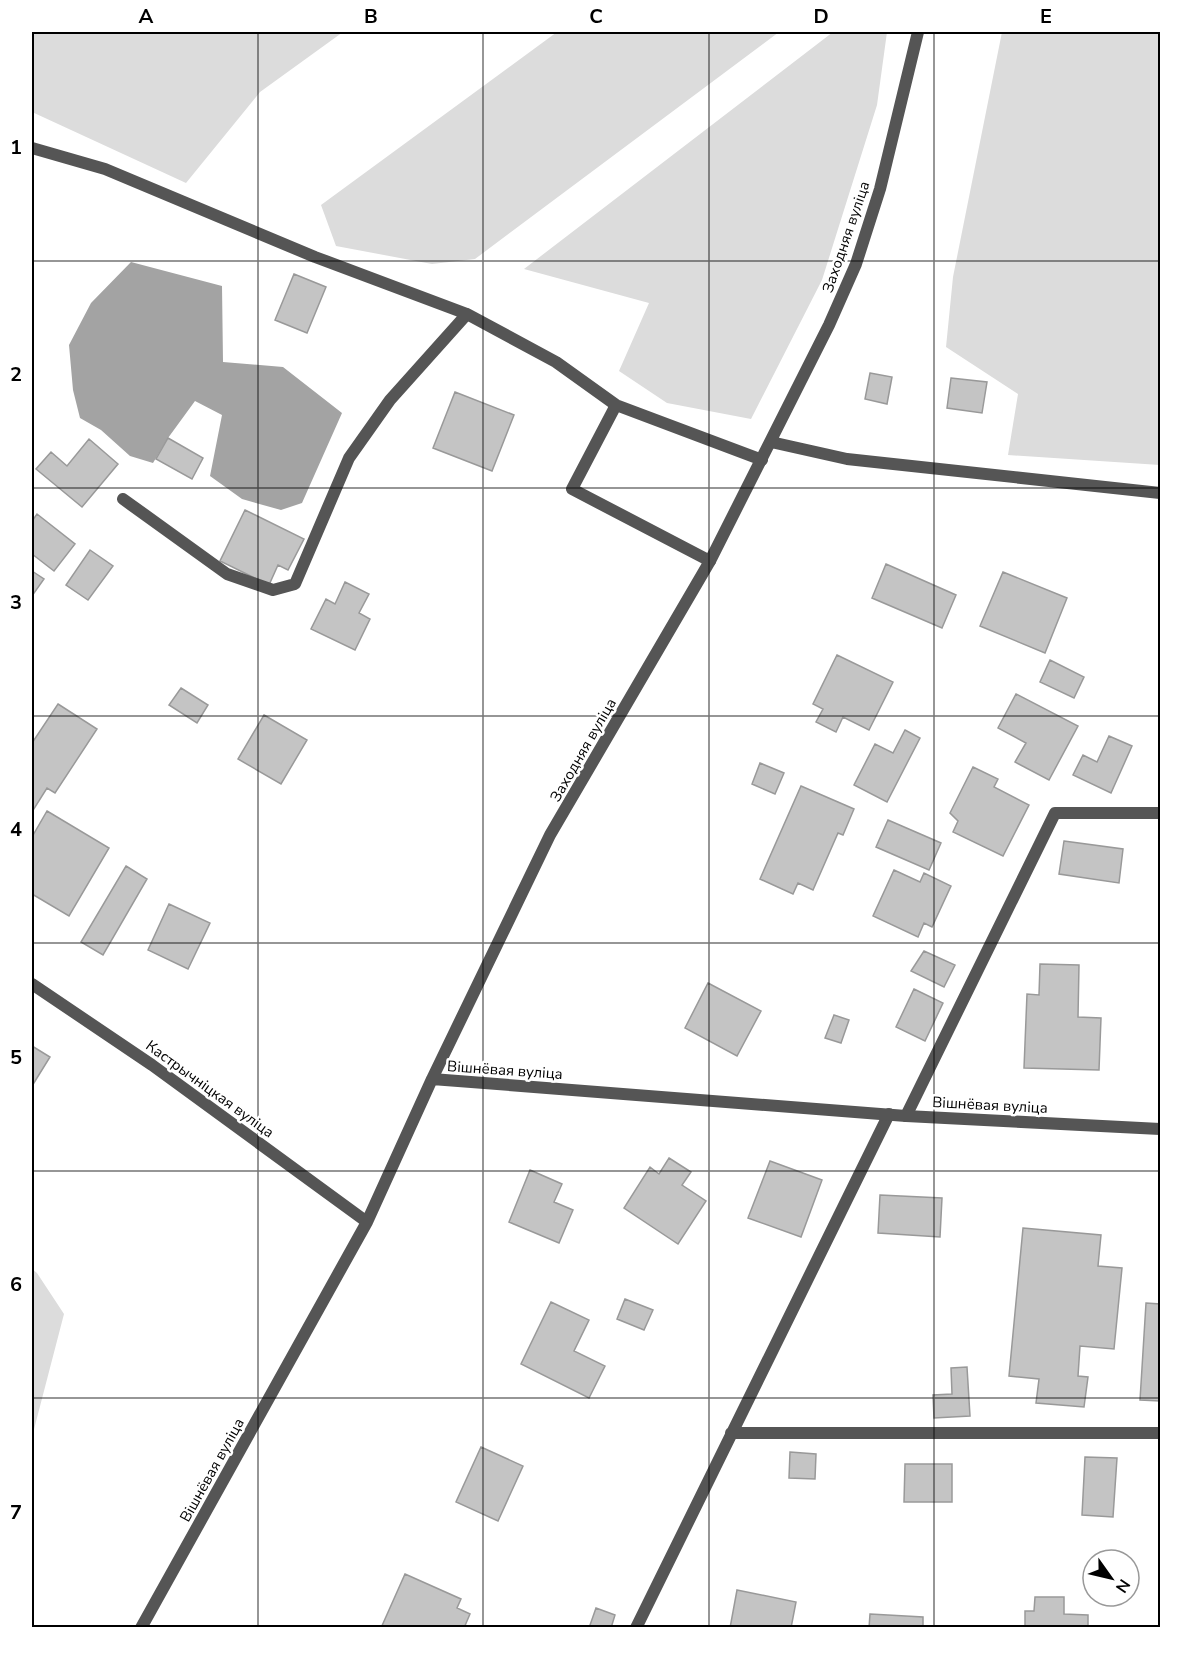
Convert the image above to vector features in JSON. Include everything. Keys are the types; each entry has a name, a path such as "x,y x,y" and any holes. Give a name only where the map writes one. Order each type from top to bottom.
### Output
{"street":[{"name":"Заходняя вуліца","path":"432,1079 550,835 710,561 830,325 856,264 880,189 918,32"},
{"path":"32,148 105,169 315,257 467,314 556,362 616,405 762,460"},
{"path":"123,499 227,574 273,590 295,584 349,458 390,400 467,314"},
{"path":"616,405 572,489 710,561"},
{"path":"771,442 847,459 1161,493"},
{"path":"906,1116 1055,813 1161,813"},
{"name":"Кастрычніцкая вуліца","path":"32,984 152,1065 368,1222"},
{"name":"Вішнёвая вуліца","path":"141,1628 368,1222 432,1079 906,1116 1161,1129"},
{"path":"636,1628 889,1114"},
{"path":"731,1433 1161,1433"}],"shaded area":[{"path":"32,32 343,32 260,92 186,183 32,112"},
{"path":"557,32 779,32 475,259 432,264 336,246 321,205"},
{"path":"833,32 887,32 877,105 822,280 751,419 667,403 619,371 649,303 524,269"},
{"path":"1002,32 1160,32 1160,465 1008,455 1018,394 946,347 953,277"},
{"path":"131,262 222,286 223,362 283,367 342,413 302,503 281,510 242,499 210,476 222,415 195,401 153,463 130,456 101,430 80,418 73,390 69,345 91,303"},
{"path":"32,1269 64,1314 32,1437"}],"building":[{"path":"294,274 326,287 307,333 275,320"},
{"path":"870,373 892,377 887,404 865,399"},
{"path":"951,378 987,382 982,413 947,408"},
{"path":"455,392 514,415 492,471 433,448"},
{"path":"168,438 203,458 192,479 156,459"},
{"path":"89,439 118,464 82,507 36,469 51,452 67,466"},
{"path":"245,510 304,539 288,570 278,565 269,585 220,561"},
{"path":"37,514 75,544 54,571 32,554 32,521"},
{"path":"90,550 113,566 88,600 66,585"},
{"path":"886,564 956,595 942,628 872,598"},
{"path":"32,571 44,579 32,596"},
{"path":"1003,572 1067,598 1045,653 980,626"},
{"path":"345,582 369,594 359,613 370,619 355,650 311,629 326,599 335,604"},
{"path":"837,655 893,682 869,730 843,717 836,732 816,722 823,709 813,704"},
{"path":"1050,660 1084,677 1074,698 1040,682"},
{"path":"181,688 208,705 197,723 169,705"},
{"path":"1016,694 1078,726 1049,780 1015,762 1026,743 998,728"},
{"path":"58,704 97,729 55,793 47,788 32,812 32,743"},
{"path":"264,715 307,740 281,784 238,759"},
{"path":"905,730 920,738 887,802 854,785 875,744 893,753"},
{"path":"1109,736 1132,746 1111,793 1073,775 1083,755 1097,762"},
{"path":"760,763 784,773 775,794 752,784"},
{"path":"973,767 998,779 994,787 1029,805 1003,856 953,832 958,821 950,813"},
{"path":"801,786 854,809 843,835 838,833 813,890 798,883 793,894 760,879"},
{"path":"47,811 109,848 69,916 32,894 32,837"},
{"path":"888,820 941,843 929,870 876,847"},
{"path":"1064,841 1123,849 1119,883 1059,874"},
{"path":"126,866 147,879 103,955 81,942"},
{"path":"894,870 920,882 924,873 951,886 932,927 924,923 918,937 873,916"},
{"path":"169,904 210,923 188,969 148,950"},
{"path":"924,951 955,965 944,987 911,971"},
{"path":"1040,964 1079,965 1078,1017 1101,1018 1099,1070 1024,1068 1027,994 1039,995"},
{"path":"708,983 761,1011 737,1056 685,1028"},
{"path":"914,989 943,1003 925,1041 896,1027"},
{"path":"834,1015 849,1020 841,1043 825,1038"},
{"path":"32,1046 50,1057 32,1086"},
{"path":"669,1158 691,1172 682,1185 706,1201 678,1244 624,1208 650,1167 659,1174"},
{"path":"770,1161 822,1180 801,1237 748,1218"},
{"path":"530,1170 562,1184 554,1202 573,1210 559,1243 509,1222"},
{"path":"880,1195 942,1198 940,1237 878,1233"},
{"path":"1023,1228 1101,1235 1098,1266 1122,1268 1114,1349 1080,1346 1078,1376 1088,1377 1084,1407 1036,1403 1039,1379 1009,1376"},
{"path":"625,1299 653,1310 644,1330 617,1319"},
{"path":"551,1302 589,1320 574,1351 605,1366 589,1398 521,1364"},
{"path":"1146,1303 1160,1304 1160,1401 1140,1400"},
{"path":"967,1367 970,1416 934,1418 933,1395 952,1394 951,1368"},
{"path":"481,1447 523,1466 498,1521 456,1502"},
{"path":"790,1452 816,1454 815,1479 789,1478"},
{"path":"1085,1457 1117,1458 1113,1517 1082,1515"},
{"path":"905,1464 952,1464 952,1502 904,1502"},
{"path":"405,1574 461,1599 457,1608 470,1614 464,1628 381,1628"},
{"path":"737,1590 796,1602 791,1628 730,1628"},
{"path":"1035,1597 1064,1597 1064,1614 1088,1615 1088,1628 1025,1628 1025,1611 1034,1611"},
{"path":"596,1608 615,1615 611,1628 589,1628"},
{"path":"870,1614 923,1617 923,1628 869,1628"}]}
